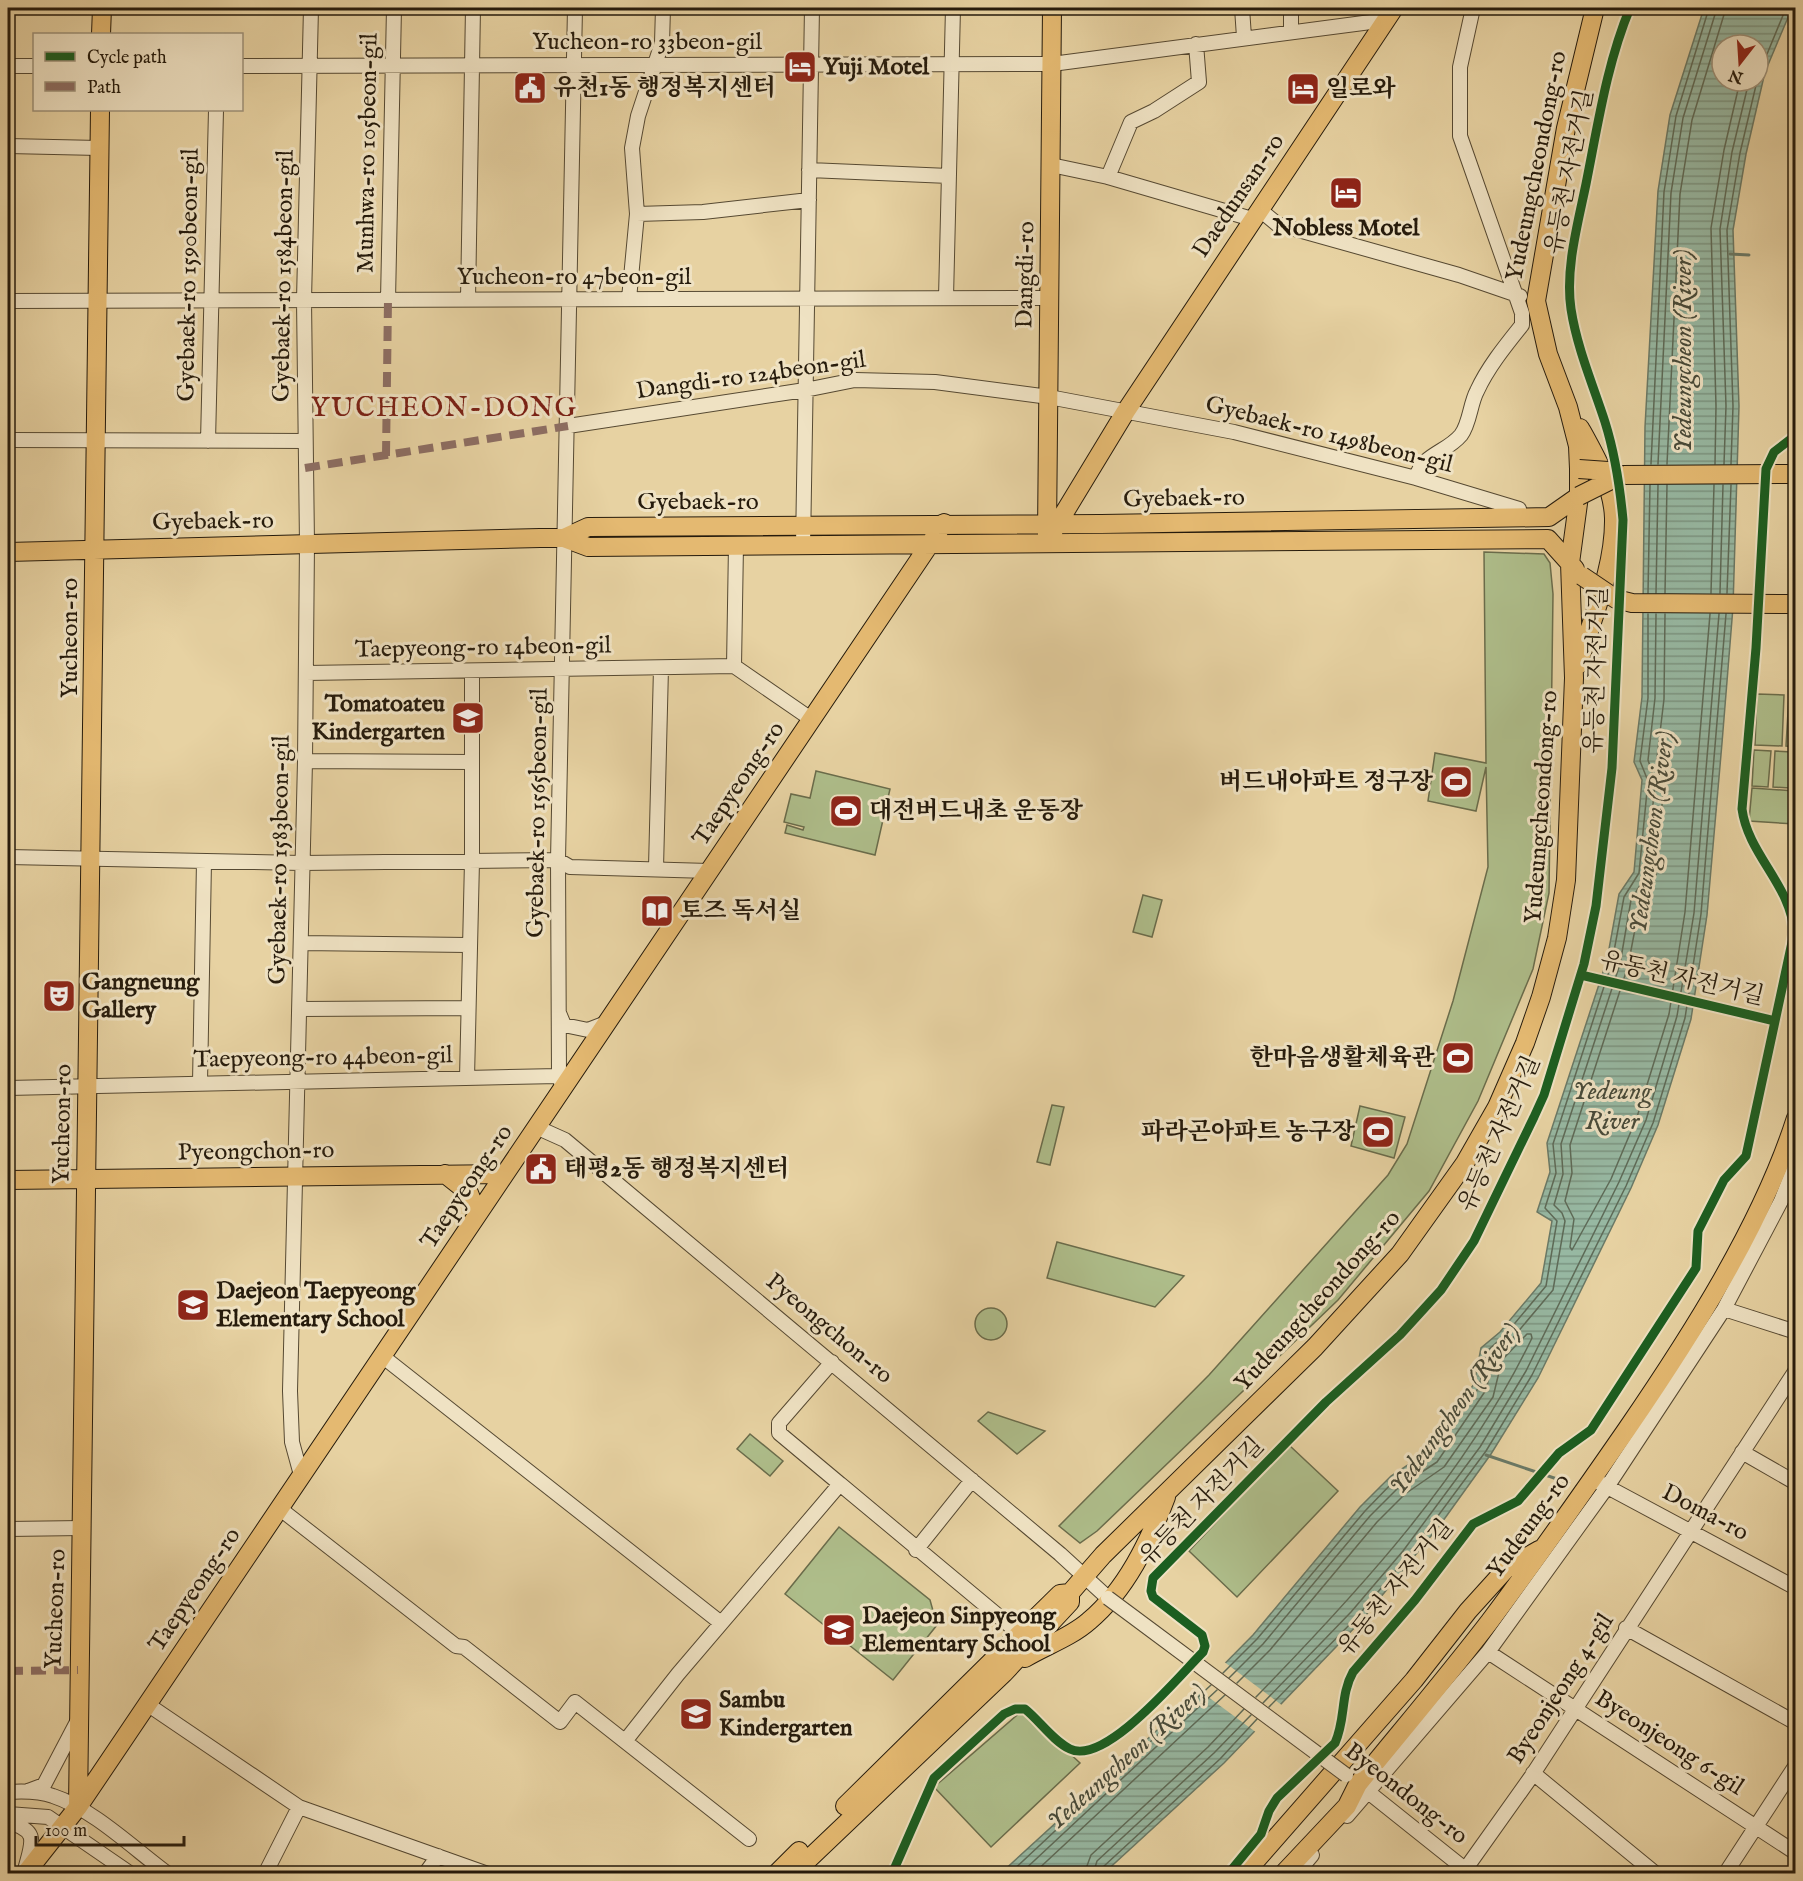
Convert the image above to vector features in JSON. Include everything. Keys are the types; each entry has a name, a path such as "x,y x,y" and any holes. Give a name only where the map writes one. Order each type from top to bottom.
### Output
{"main road":[{"path":"101,33 102,8"},
{"name":"Dangdi-ro","path":"1046,542 1052,524 1049,397 1052,8"},
{"name":"Yudeungcheondong-ro","path":"793,1874 1004,1673 1070,1602 1071,1593 1085,1576 1315,1347 1400,1254 1465,1163 1497,1107 1529,1034 1557,938 1566,880 1579,496 1578,446 1568,407 1548,354 1536,301 1566,128 1595,8"},
{"name":"Daedunsan-ro","path":"1052,524 1390,14"},
{"name":"Yucheon-ro","path":"78,1807 77,1722 82,1528 100,111"},
{"path":"1568,407 1606,482 1614,516 1612,546 1574,678"},
{"path":"1579,469 1608,471 1621,475"},
{"name":"Gyebaek-ro","path":"564,538 588,527 1052,524 1549,517 1579,496 1621,475 1796,474"},
{"name":"Taepyeong-ro","path":"25,1874 78,1807 505,1174 536,1127 561,1082 606,1023 944,523"},
{"name":"Gyebaek-ro","path":"8,552 564,538 588,546 928,546 1046,542 1548,539 1576,570 1616,599 1632,603 1796,604"},
{"name":"Yudeung-ro","path":"1271,1874 1339,1799 1358,1783 1488,1623 1546,1546 1600,1483 1654,1390 1772,1199 1796,1118"},
{"path":"445,1174 469,1193 477,1214"},
{"name":"Pyeongchon-ro","path":"8,1180 505,1174"},
{"path":"1004,1673 1088,1623 1110,1600 1139,1557 1156,1524 1168,1493"},
{"path":"1244,1874 1407,1688 1506,1569 1546,1546"},
{"name":"Yudeungcheondong-ro","path":"776,1874 1060,1594 1071,1593"},
{"name":"Yudeung-ro","path":"1296,1872 1347,1806 1358,1783"}],"street":[{"name":"Gyebaek-ro 1584beon-gil","path":"307,544 304,300 311,8"},
{"name":"Munhwa-ro 105beon-gil","path":"388,300 393,8"},
{"path":"468,299 473,8"},
{"name":"Gyebaek-ro 1565beon-gil","path":"561,1082 558,860 575,8"},
{"path":"629,299 637,214 632,148 638,116 662,43 663,8"},
{"path":"803,546 812,8"},
{"path":"946,298 953,8"},
{"path":"1242,8 1244,38"},
{"path":"1291,8 1291,31"},
{"path":"1416,478 1419,466 1427,458 1460,436 1477,391 1522,325 1522,313 1460,136 1460,67 1473,8"},
{"name":"Yucheon-ro 33beon-gil","path":"243,66 1052,64 1244,38 1390,14"},
{"path":"1108,177 1131,122 1154,111 1199,82 1196,44"},
{"path":"8,66 33,66"},
{"name":"Gyebaek-ro 1590beon-gil","path":"208,441 216,111"},
{"path":"8,146 99,148"},
{"path":"1051,165 1256,214 1276,224 1459,275 1536,301"},
{"path":"809,170 949,176"},
{"path":"637,214 703,212 809,200"},
{"name":"Yucheon-ro 47beon-gil","path":"8,301 1050,298"},
{"name":"Dangdi-ro 124beon-gil","path":"568,426 805,390 855,380 935,382 1049,397"},
{"path":"1049,397 1126,411"},
{"name":"Gyebaek-ro 1498beon-gil","path":"1126,411 1234,432 1416,478 1519,509"},
{"path":"8,440 305,441"},
{"name":"Gyebaek-ro 1583beon-gil","path":"301,1475 292,1442 290,1390 293,1176 300,1010 307,544"},
{"name":"Gyebaek-ro","path":"734,666 736,545"},
{"path":"734,666 812,719"},
{"name":"Taepyeong-ro 14beon-gil","path":"306,673 734,666"},
{"path":"656,868 660,668"},
{"path":"467,1078 468,945 472,861 472,670"},
{"path":"305,761 471,762"},
{"path":"8,857 302,863 558,860 570,867 709,871"},
{"path":"200,1083 204,861"},
{"path":"301,943 468,945"},
{"path":"300,1010 468,1008"},
{"path":"559,1014 564,1025 588,1030 606,1023"},
{"name":"Taepyeong-ro 44beon-gil","path":"8,1088 467,1078 561,1082"},
{"name":"Pyeongchon-ro","path":"536,1127 565,1140 1085,1576"},
{"path":"1358,1783 1488,1652 1600,1483 1724,1309 1772,1199 1796,1162"},
{"path":"1772,1199 1796,1206"},
{"path":"1724,1309 1796,1332"},
{"path":"382,1356 720,1623"},
{"path":"832,1362 779,1423 779,1433 916,1550 1020,1634"},
{"name":"Byeonjeong 4-gil","path":"1466,1872 1796,1370"},
{"path":"1742,1452 1796,1483"},
{"path":"916,1550 972,1480"},
{"name":"Doma-ro","path":"1600,1483 1796,1588"},
{"path":"626,1740 720,1623 840,1484"},
{"path":"279,1508 456,1646 464,1647 560,1722 575,1702 749,1839"},
{"path":"8,1528 82,1528"},
{"name":"Byeondong-ro","path":"1085,1576 1108,1598 1358,1783 1466,1872"},
{"path":"1626,1628 1796,1723"},
{"name":"Byeonjeong 6-gil","path":"1488,1652 1796,1853"},
{"path":"147,1704 299,1808 488,1874"},
{"path":"28,1791 44,1785 77,1722"},
{"path":"1725,1874 1796,1765"},
{"path":"1533,1773 1656,1874"},
{"path":"8,1792 28,1791 53,1796 78,1807 168,1874"},
{"path":"266,1874 299,1808"},
{"path":"8,1814 48,1817 131,1874"},
{"path":"8,1822 25,1827 29,1832 32,1844 25,1874"},
{"path":"424,1874 438,1856"}],"shaded area":[{"path":"1484,552 1544,554 1550,563 1553,594 1549,893 1533,969 1478,1101 1429,1191 1338,1300 1097,1531 1080,1543 1059,1526 1209,1375 1388,1175 1407,1144 1453,1001 1488,867 1486,767 1476,811 1428,801 1435,753 1486,763"},
{"path":"1757,694 1784,695 1782,746 1755,745"},
{"path":"1789,695 1795,695 1795,747 1786,746"},
{"path":"1754,750 1771,751 1768,787 1752,786"},
{"path":"1775,751 1792,752 1790,788 1773,787"},
{"name":"대전버드내초 운동장","path":"816,771 890,789 875,855 785,833 787,825 803,830 804,827 784,822 791,794 810,798"},
{"path":"1752,788 1795,791 1795,824 1749,821"},
{"path":"1143,895 1162,900 1152,937 1133,932"},
{"path":"1052,1105 1064,1107 1050,1165 1037,1162"},
{"name":"파라곤아파트 농구장","path":"1360,1106 1405,1117 1394,1158 1351,1146"},
{"path":"1057,1242 1184,1276 1155,1307 1047,1278"},
{"path":"991,1308 1002,1313 1007,1324 1002,1335 991,1340 980,1335 975,1324 980,1313"},
{"path":"988,1412 1045,1431 1017,1454 978,1421"},
{"path":"750,1434 783,1461 770,1476 737,1449"},
{"path":"1289,1445 1338,1491 1237,1597 1189,1551"},
{"path":"839,1527 930,1600 937,1625 893,1680 785,1594"},
{"path":"1023,1710 1080,1763 991,1847 934,1787"}],"water":[{"name":"Yedeung River","path":"1704,8 1792,8 1770,60 1770,33 1710,33 1710,93 1760,93 1746,154 1733,230 1739,406 1733,607 1707,915 1691,1019 1658,1125 1631,1188 1538,1378 1491,1454 1440,1525 1361,1621 1224,1763 1104,1873 1000,1874 1178,1711 1253,1635 1360,1507 1391,1476 1426,1453 1474,1384 1481,1348 1500,1332 1541,1283 1552,1221 1537,1212 1550,1172 1547,1143 1607,960 1619,894 1634,872 1642,780 1634,762 1642,697 1645,427 1658,191 1670,115"}],"pier":[{"path":"1223,1661 1283,1706 1257,1733 1196,1688"}],"waterway":[{"path":"1730,254 1749,255"},
{"path":"1486,1455 1569,1483"},
{"path":"1358,1620 1373,1624"}],"marked path":[{"path":"386,456 388,300"},
{"path":"305,468 568,426"},
{"path":"8,1671 78,1670"}],"cycle path":[{"name":"유등천 자전거길","path":"892,1874 934,1778 1004,1714 1015,1709 1025,1709 1064,1745 1070,1749 1085,1751 1102,1744 1141,1716 1203,1652 1205,1646 1202,1635 1153,1597 1151,1591 1153,1578 1326,1402 1400,1335 1441,1290 1474,1241 1544,1095 1584,964 1596,906 1612,768 1623,520 1612,446 1574,324 1570,278 1576,230 1604,94 1615,50 1630,8"},
{"name":"유동천 자전거길","path":"1228,1874 1261,1834 1269,1811 1277,1798 1335,1743 1341,1725 1346,1689 1353,1672 1415,1600 1473,1524 1518,1501 1559,1453 1591,1430 1696,1268 1698,1231 1724,1180 1746,1156 1794,933 1786,900 1752,841 1742,809 1756,648 1766,469 1774,452 1796,435"},
{"name":"유동천 자전거길","path":"1581,975 1775,1021"}],"place":[{"name":"Yuji Motel","path":"800,67"},
{"name":"유천1동 행정복지센터","path":"530,88"},
{"name":"일로와","path":"1303,89"},
{"name":"Nobless Motel","path":"1346,193"},
{"name":"Tomatoateu Kindergarten","path":"468,718"},
{"name":"버드내아파트 정구장","path":"1456,782"},
{"name":"대전버드내초 운동장","path":"846,811"},
{"name":"토즈 독서실","path":"657,911"},
{"name":"Gangneung Gallery","path":"59,996"},
{"name":"한마음생활체육관","path":"1458,1058"},
{"name":"파라곤아파트 농구장","path":"1378,1132"},
{"name":"태평2동 행정복지센터","path":"541,1169"},
{"name":"Daejeon Taepyeong Elementary School","path":"193,1305"},
{"name":"Daejeon Sinpyeong Elementary School","path":"839,1630"},
{"name":"Sambu Kindergarten","path":"696,1714"}],"district":[{"name":"YUCHEON-DONG","path":"444,409"}],"water label":[{"name":"Yedeungcheon (River)","path":"1683,351"},
{"name":"Yedeungcheon (River)","path":"1652,832"},
{"name":"Yedeungcheon (River)","path":"1455,1409"},
{"name":"Yedeungcheon (River)","path":"1127,1757"}]}
